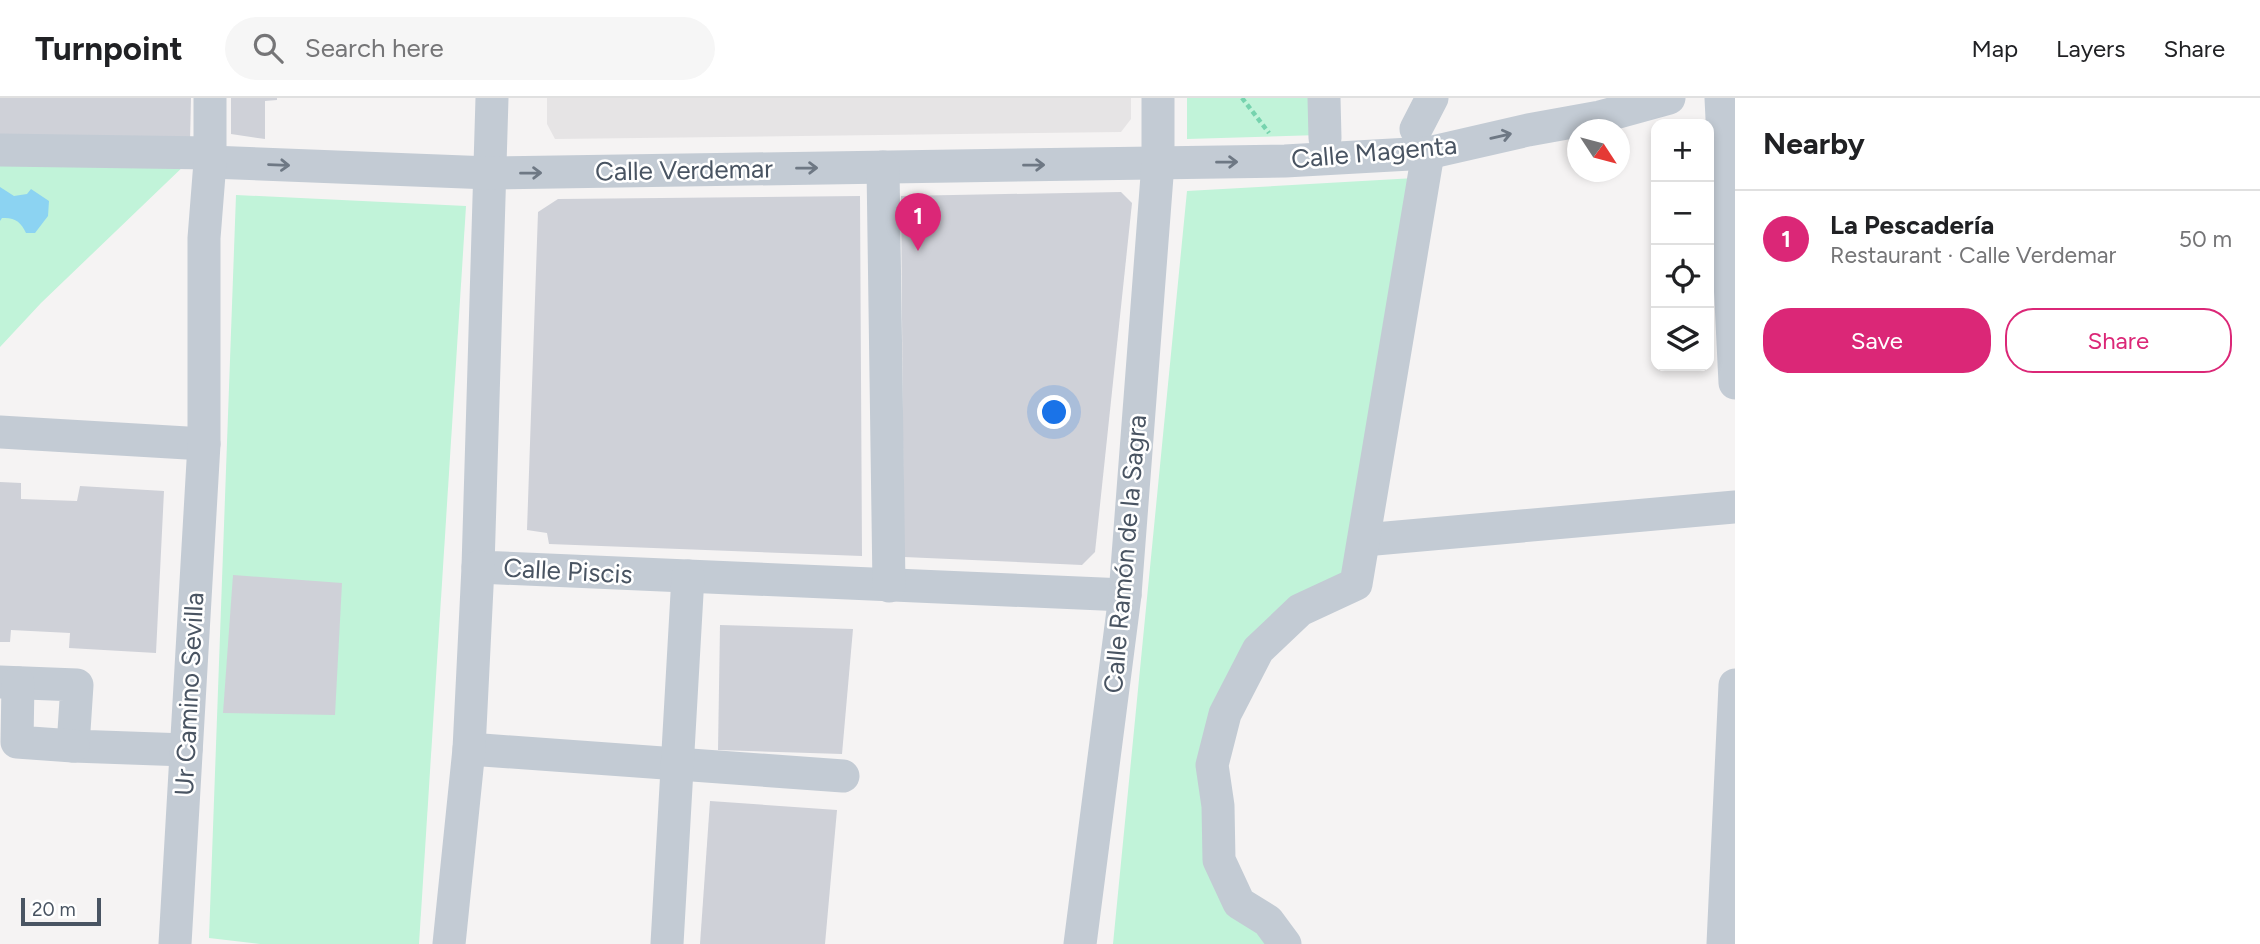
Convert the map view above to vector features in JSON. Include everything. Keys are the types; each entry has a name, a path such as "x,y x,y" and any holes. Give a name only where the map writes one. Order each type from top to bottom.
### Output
{"street":[{"name":"Ur Camino Sevilla","path":"175,944 204,444 204,238 211,158 210,98"},
{"name":"Calle Piscis","path":"492,98 478,567 1125,595"},
{"name":"Calle Ramón de la Sagra","path":"1080,944 1125,595 1158,163 1158,98"},
{"path":"1324,98 1325,138"},
{"path":"1285,944 1268,921 1239,903 1219,860 1218,806 1212,765 1225,714 1258,650 1300,610 1356,584 1422,141 1432,98"},
{"name":"Calle Magenta","path":"1158,163 1285,161 1422,141 1528,130 1600,117 1669,98"},
{"path":"1721,98 1735,383"},
{"name":"Calle Verdemar","path":"0,150 490,173 1158,163"},
{"path":"883,167 890,586"},
{"path":"0,432 204,444"},
{"path":"1364,540 1735,507"},
{"path":"449,944 469,749 478,567"},
{"path":"667,944 688,576"},
{"path":"73,746 77,685 9,682 17,742 73,746 186,750"},
{"path":"1723,944 1735,685"},
{"path":"469,749 843,776"}],"path":[{"path":"1242,98 1274,140"}],"shaded area":[{"path":"547,98 1131,98 1131,119 1121,132 555,139 547,124"}],"green space":[{"path":"1187,98 1319,98 1319,135 1187,139"},
{"path":"0,158 189,161 41,303 0,347"},
{"path":"1415,178 1355,557 1338,580 1245,651 1211,863 1271,944 1113,944 1187,191"},
{"path":"236,195 466,206 419,944 260,944 209,938"}],"water":[{"path":"0,187 14,196 27,194 31,189 49,201 48,216 35,233 26,233 14,219 2,218 0,221"}],"building":[{"path":"0,98 191,98 190,142 0,142"},
{"path":"231,98 277,98 265,101 265,139 231,134"},
{"path":"1121,192 1132,203 1095,552 1082,565 904,557 901,196"},
{"path":"860,196 862,556 549,544 547,533 527,530 538,212 558,199"},
{"path":"0,482 21,483 21,499 77,501 80,486 164,491 156,653 69,648 70,633 11,630 10,642 0,642"},
{"path":"233,575 342,583 335,715 223,713"},
{"path":"720,625 853,629 842,754 718,750"},
{"path":"710,801 837,810 825,944 700,944"}],"place":[{"name":"La Pescadería","path":"918,251"}]}
